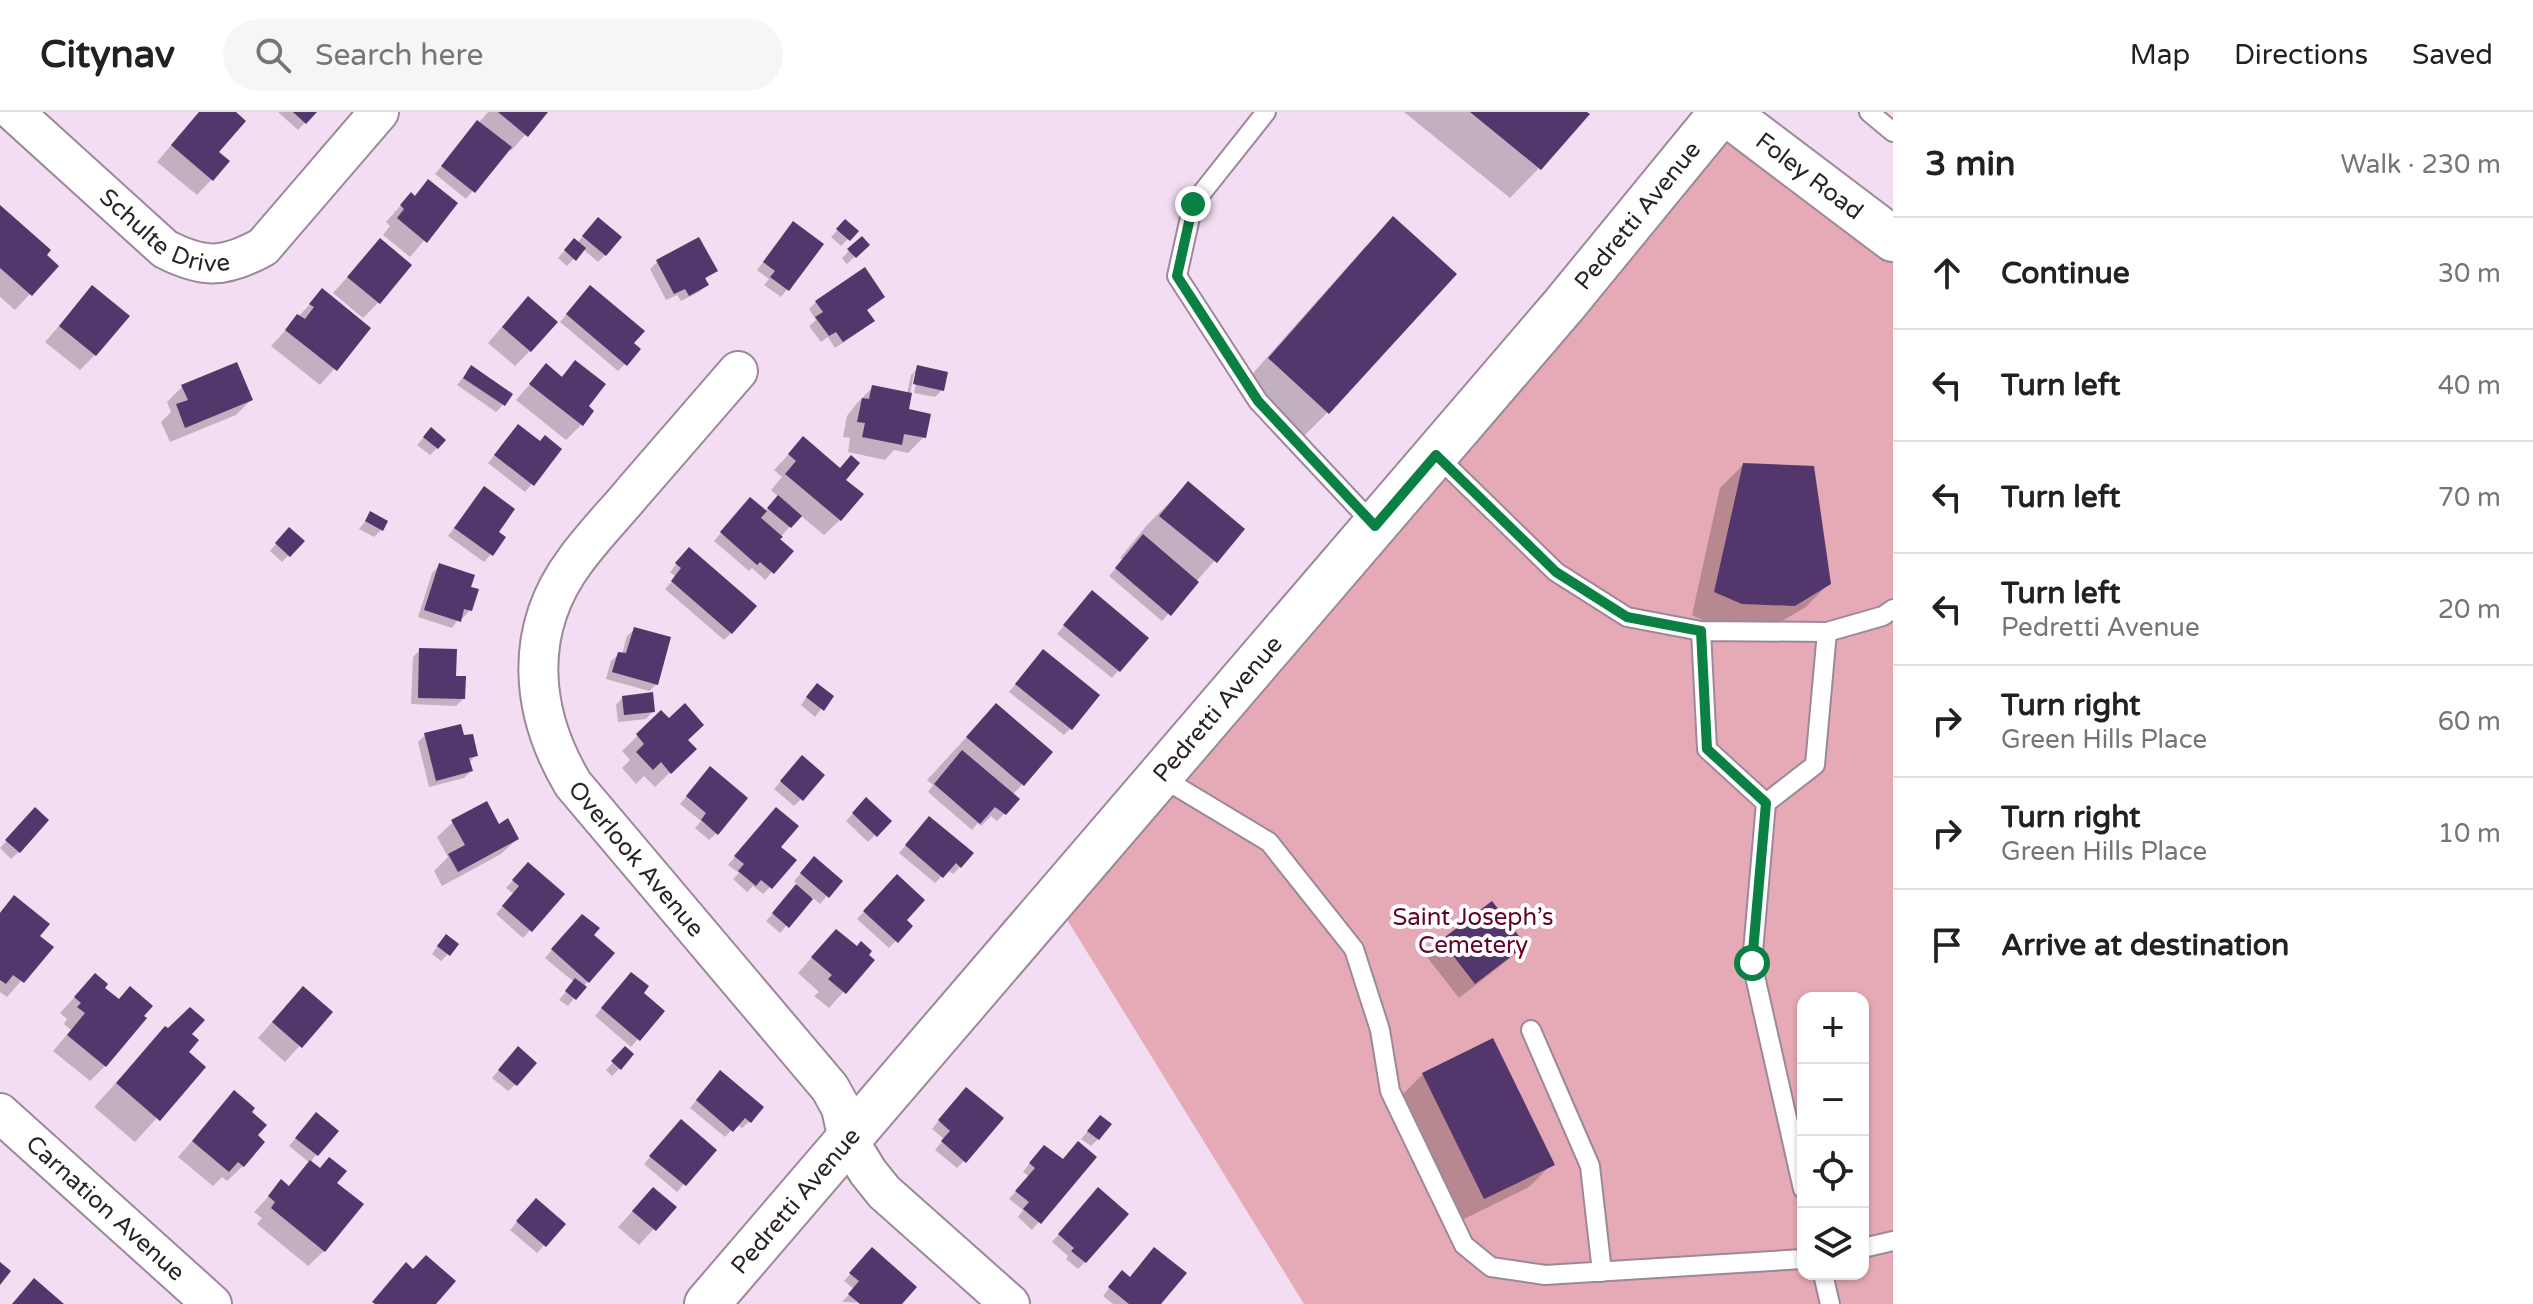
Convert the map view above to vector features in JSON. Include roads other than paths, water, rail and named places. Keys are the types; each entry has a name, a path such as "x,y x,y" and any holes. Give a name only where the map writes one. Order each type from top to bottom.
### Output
{"street":[{"name":"Schulte Drive","path":"14,112 165,249 189,261 214,265 240,259 263,247 379,112"},
{"name":"Pedretti Avenue","path":"707,1304 1564,305 1724,112"},
{"name":"Foley Road","path":"1724,112 1893,239"},
{"name":"Overlook Avenue","path":"738,371 574,562 551,603 542,634 538,665 539,697 545,728 573,784 830,1088 841,1108 848,1140 884,1192 1010,1304"},
{"name":"Carnation Avenue","path":"0,1113 212,1304"}],"lane":[{"path":"1266,112 1193,204 1177,276 1258,401 1375,526"},
{"path":"1869,112 1893,132"},
{"path":"1436,455 1556,572 1627,617 1701,631 1827,632 1883,616 1893,609"},
{"path":"1701,631 1707,749 1766,803"},
{"path":"1797,1162 1752,963 1766,803 1815,765 1827,632"},
{"path":"1160,776 1269,842 1354,949 1380,1030 1390,1091 1464,1245 1491,1267 1545,1275 1797,1259"},
{"path":"1531,1030 1590,1166 1602,1272"},
{"path":"1869,1247 1893,1241"},
{"path":"1824,1280 1830,1304"}],"park label":[{"name":"Saint Joseph’s Cemetery","path":"1473,931"}]}
